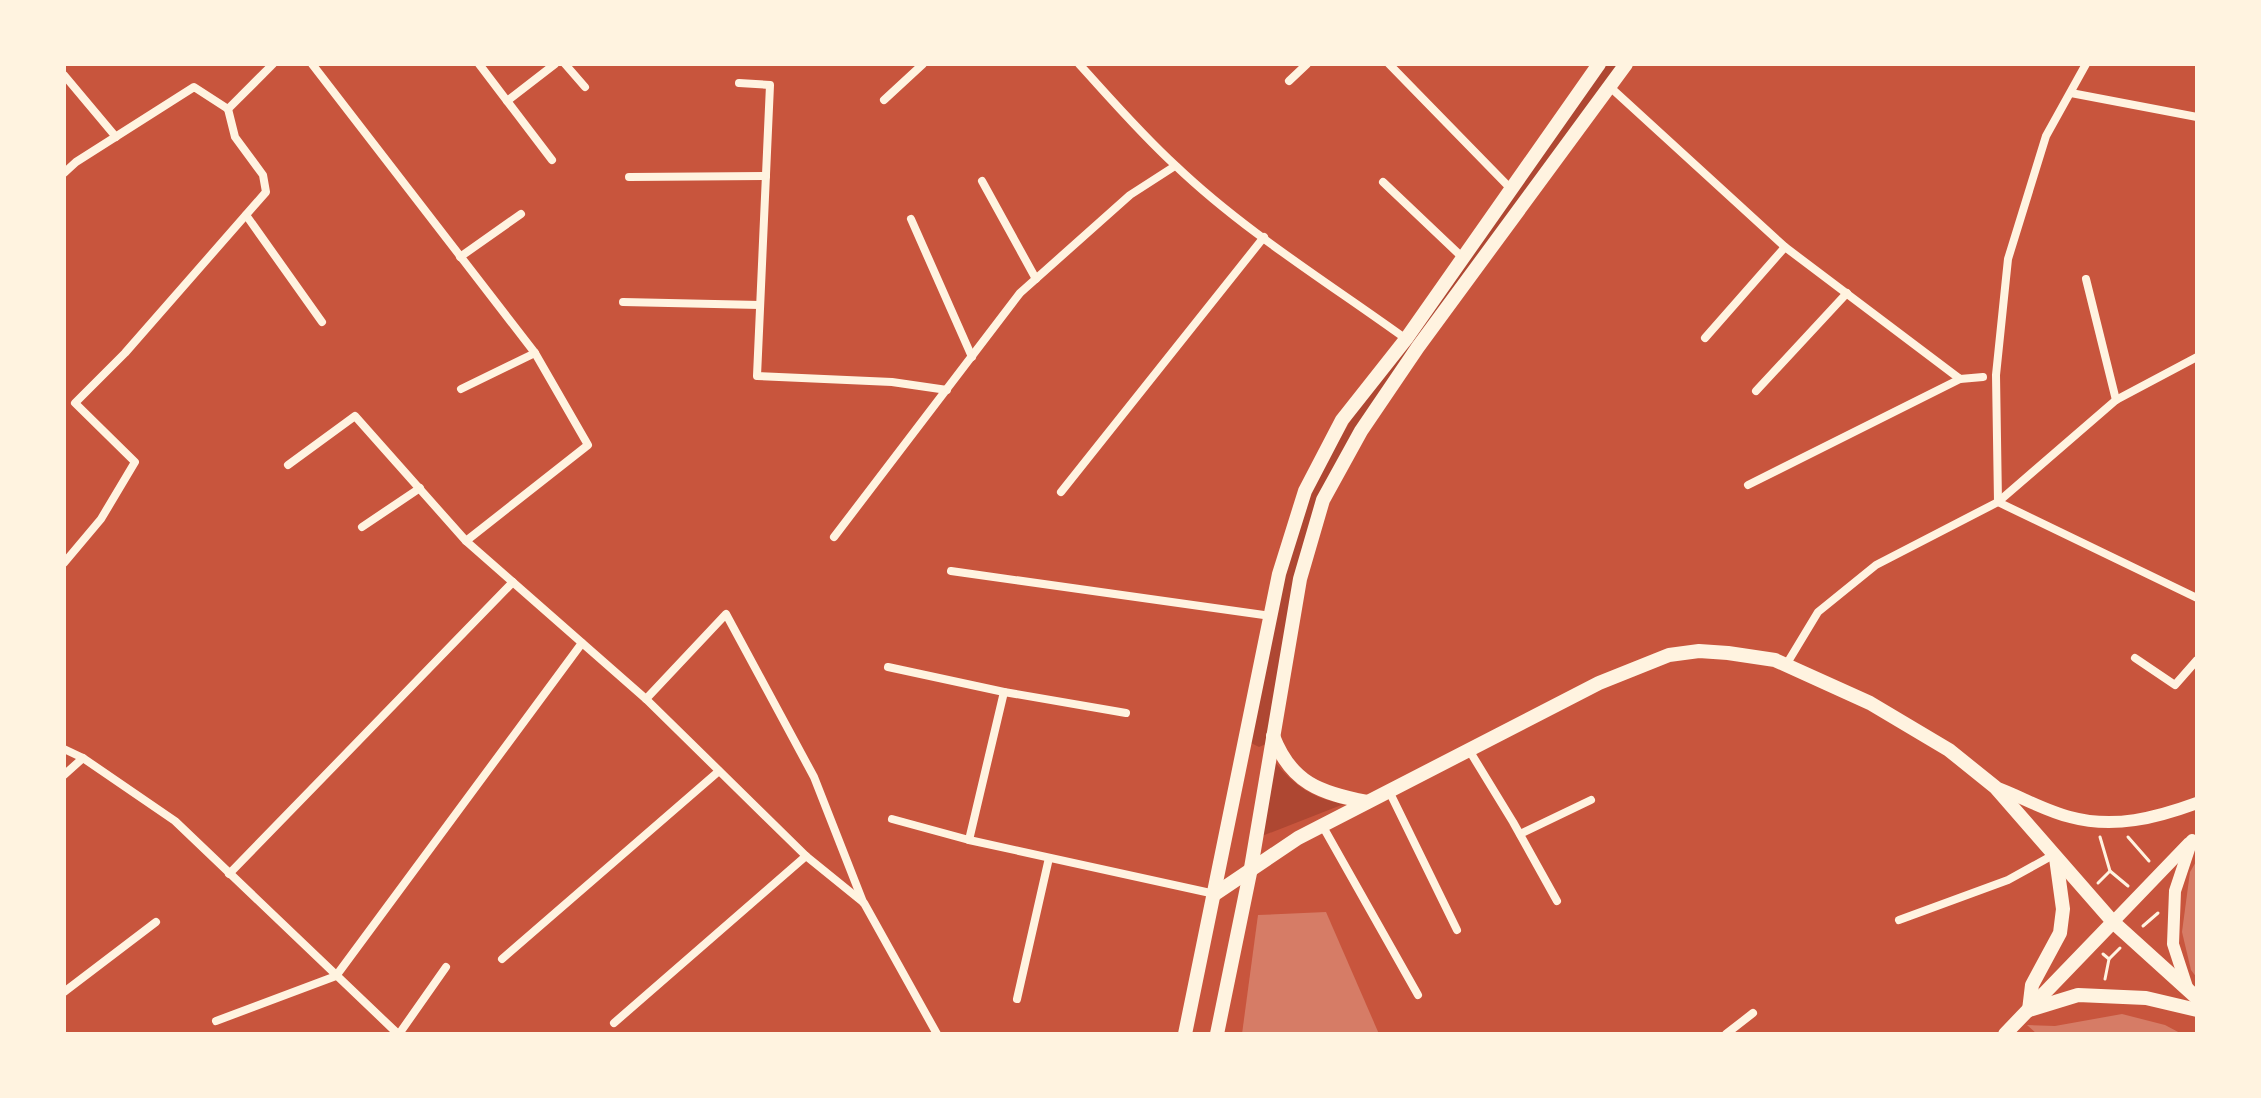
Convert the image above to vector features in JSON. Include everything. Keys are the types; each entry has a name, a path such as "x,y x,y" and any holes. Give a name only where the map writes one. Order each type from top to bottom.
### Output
{"main road":[{"path":"1185,1034 1279,574 1305,491 1342,420 1406,339 1599,64"},
{"path":"1217,1034 1251,868 1300,579 1323,500 1361,431 1418,347 1626,64"},
{"path":"1215,894 1322,825 1599,683 1669,655 1699,651 1728,653 1775,660 1870,703 1949,750 1995,787 2113,922 2192,994"},
{"path":"1273,735 1281,757 1293,773 1335,796 1367,802"},
{"path":"1995,787 2070,817 2116,823 2159,817 2197,803"},
{"path":"2005,1034 2194,837"},
{"path":"2192,994 2173,944 2175,891 2194,837"},
{"path":"2029,1010 2032,985 2060,933 2062,887 2056,854"},
{"path":"2029,1010 2078,995 2146,998 2197,1010"}],"street":[{"path":"228,109 273,64"},
{"path":"312,64 535,353 588,445 466,541"},
{"path":"479,64 552,160"},
{"path":"507,101 555,64"},
{"path":"565,64 585,87"},
{"path":"884,100 923,64"},
{"path":"1079,64 1175,166 1264,237 1406,339"},
{"path":"1289,81 1307,64"},
{"path":"1389,64 1511,189"},
{"path":"1998,502 1996,375 2008,259 2046,136 2086,64"},
{"path":"64,75 116,137"},
{"path":"739,83 770,85 757,376 892,382 947,390"},
{"path":"64,173 76,162 194,87 228,109 235,137 263,175 266,192 125,353 75,403 135,462 101,519 64,563"},
{"path":"1610,87 1785,247 1960,379"},
{"path":"2071,93 2197,117"},
{"path":"834,537 1020,293 1130,195 1175,166"},
{"path":"629,177 766,176"},
{"path":"982,181 1036,279"},
{"path":"1383,182 1463,258"},
{"path":"460,257 521,214"},
{"path":"246,215 322,322"},
{"path":"911,219 972,357"},
{"path":"1061,492 1264,237"},
{"path":"1705,338 1785,247"},
{"path":"2086,279 2116,400"},
{"path":"1756,391 1847,293"},
{"path":"623,302 760,305"},
{"path":"461,389 535,353"},
{"path":"1786,665 1818,612 1876,565 1998,502 2116,400 2197,357"},
{"path":"1748,485 1960,379 1983,377"},
{"path":"288,465 355,416 466,541 646,699 806,856 864,903"},
{"path":"362,527 420,488"},
{"path":"1998,502 2197,598"},
{"path":"951,571 1271,616"},
{"path":"229,874 513,582"},
{"path":"646,699 726,614 814,777 864,903 937,1034"},
{"path":"216,1021 336,976 582,643"},
{"path":"2135,658 2175,685 2197,660"},
{"path":"888,667 1004,692 1126,713"},
{"path":"969,840 1004,692"},
{"path":"64,749 83,758 175,821 398,1034 446,967"},
{"path":"1469,750 1557,901"},
{"path":"64,775 83,758"},
{"path":"502,959 719,771"},
{"path":"1389,791 1457,930"},
{"path":"1520,834 1591,800"},
{"path":"892,819 969,840 1215,894"},
{"path":"1322,825 1418,995"},
{"path":"1899,920 2008,880 2056,854"},
{"path":"614,1023 806,856"},
{"path":"1017,999 1049,858"},
{"path":"64,992 156,922"},
{"path":"1726,1034 1753,1013"}],"path":[{"path":"2095,821 2110,871"},
{"path":"2116,823 2160,873"}],"shaded area":[{"path":"1606,64 1620,64 1321,495 1266,744 1259,747 1251,743 1284,569 1309,491 1354,415"},
{"path":"1275,762 1305,790 1344,804 1262,836"}],"building":[{"path":"2197,860 2197,978 2191,970 2182,932 2190,872"},
{"path":"1326,912 1379,1034 1242,1034 1258,915"},
{"path":"2122,1014 2165,1025 2182,1034 2037,1034 2027,1025 2055,1026"}]}
